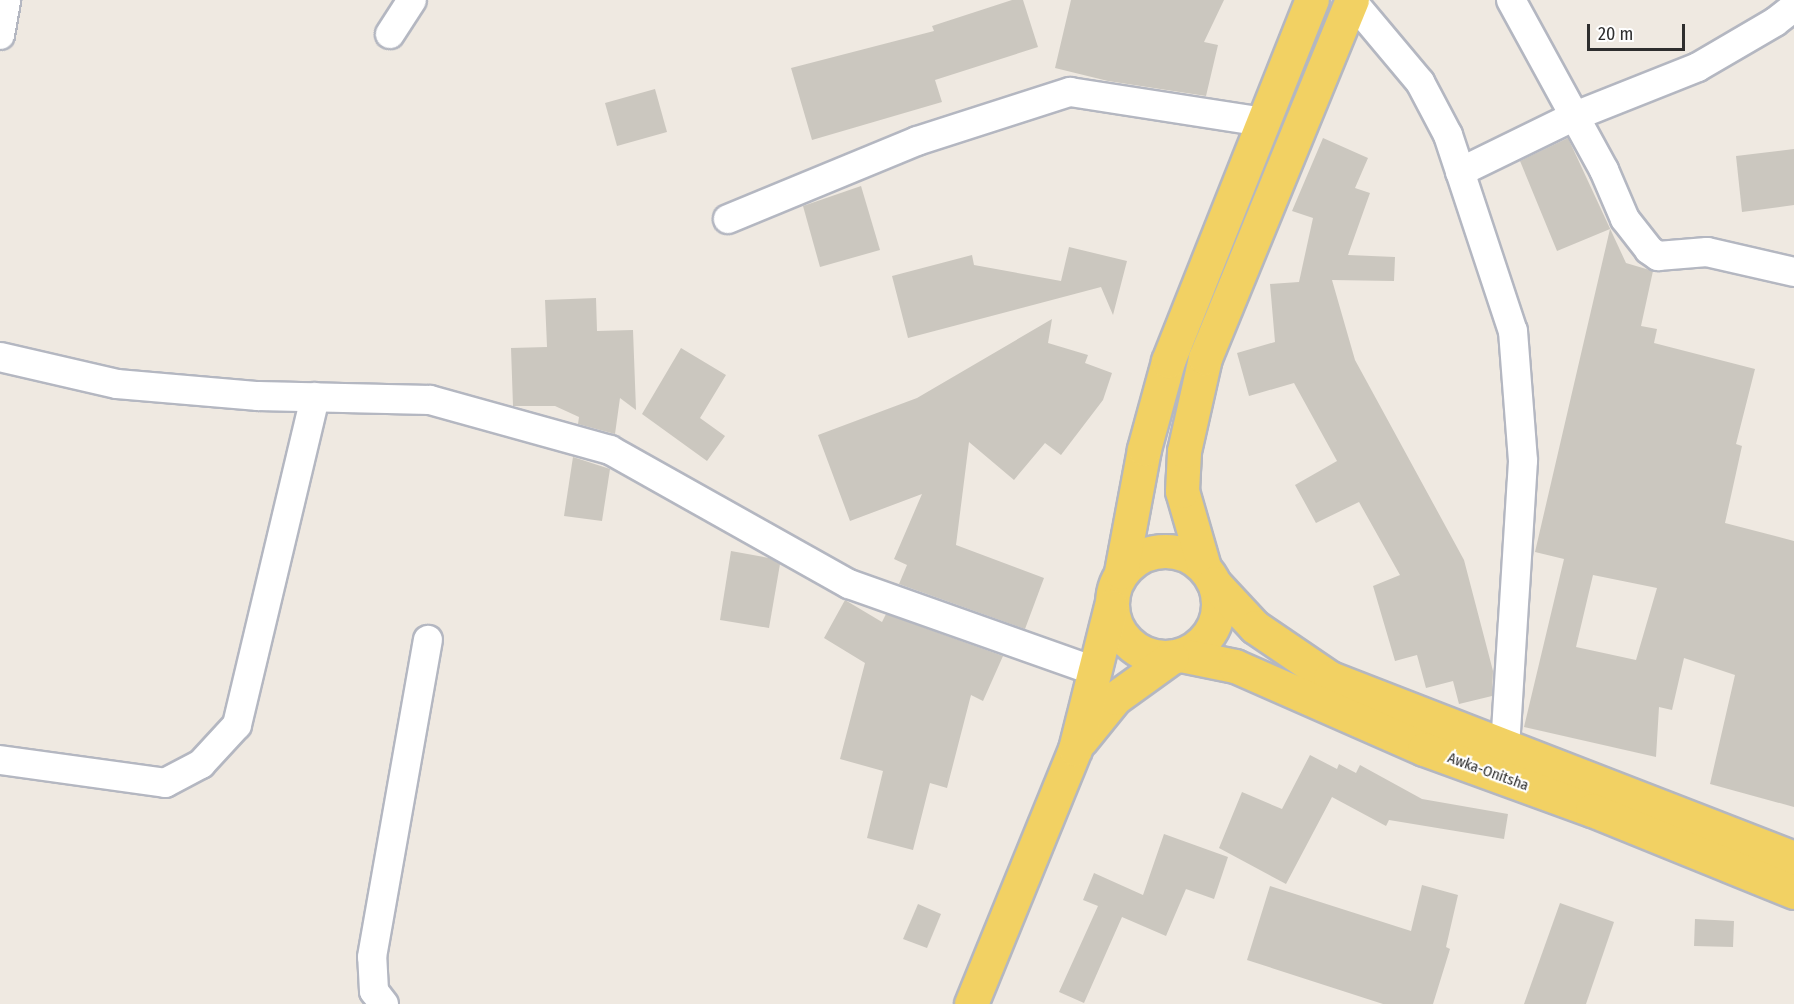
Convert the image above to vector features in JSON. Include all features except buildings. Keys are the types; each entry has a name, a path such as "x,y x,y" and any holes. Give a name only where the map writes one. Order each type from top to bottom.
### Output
{"main road":[{"path":"1075,749 1115,698 1177,656 1195,648 1214,626 1218,612 1209,575 1182,491 1184,451 1205,358 1352,0"},
{"path":"971,1004 1075,749 1121,572 1144,449 1168,362 1263,122 1303,3"},
{"path":"1121,572 1134,559 1152,551 1171,550 1189,555 1209,575"},
{"name":"Awka-Onitsha","path":"1209,575 1255,627 1330,678 1505,748 1794,858"},
{"path":"1111,606 1124,639 1154,656 1177,656"},
{"name":"Awka-Onitsha","path":"1177,656 1235,666 1424,750 1592,810 1794,891"}],"street":[{"path":"0,35 6,0"},
{"path":"390,34 412,0"},
{"path":"1352,0 1420,82 1448,135 1513,331 1522,449 1505,748"},
{"path":"1511,0 1575,116 1625,219 1648,250 1658,256 1707,252 1794,272"},
{"path":"1460,172 1575,116 1698,67 1794,7"},
{"path":"728,219 917,141 1070,93 1263,122"},
{"path":"0,357 117,384 315,397 430,400 610,450 849,585 1095,671"},
{"path":"0,760 165,783 201,764 237,725 315,397"},
{"path":"384,1004 374,991 372,957 428,640"}]}
